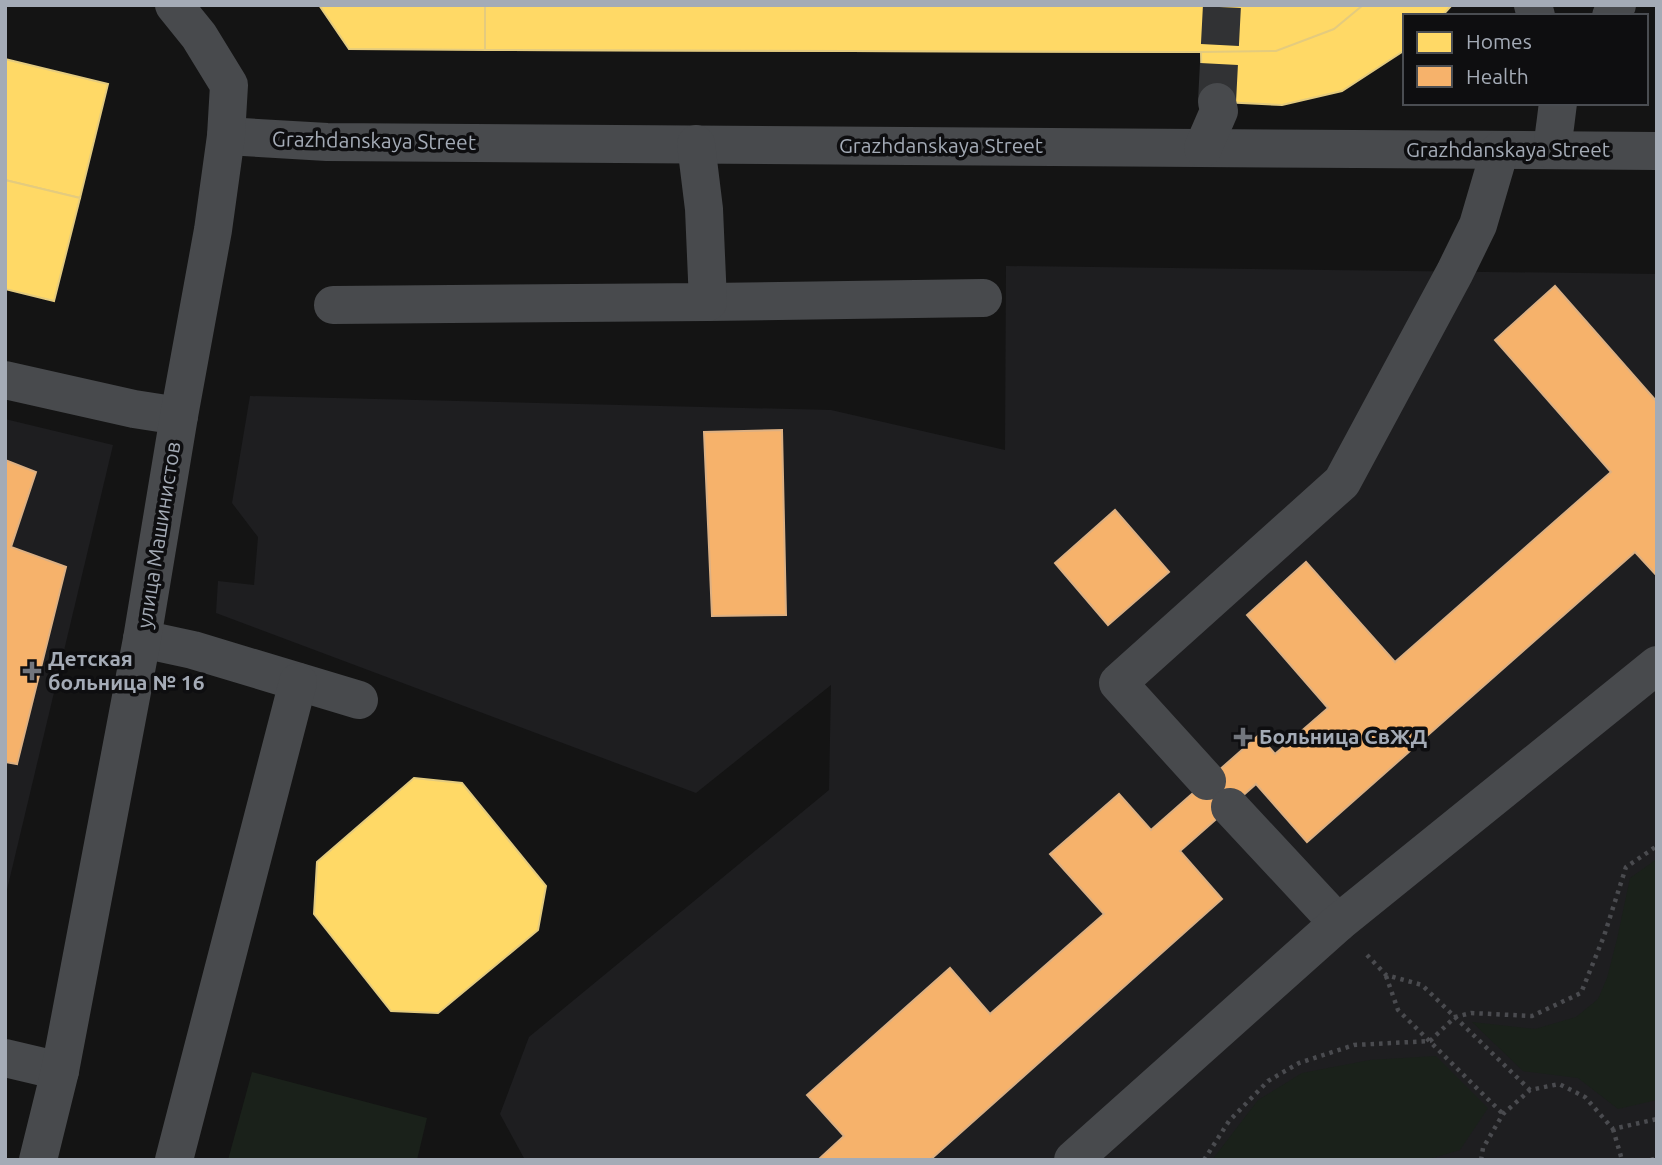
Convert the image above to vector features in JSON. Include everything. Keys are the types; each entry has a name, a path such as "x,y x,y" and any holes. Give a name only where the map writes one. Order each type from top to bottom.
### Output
{"street":[{"name":"улица Машинистов","path":"38,1160 60,1071 142,639 213,230 226,136 229,85 199,36 174,5"},
{"path":"1203,148 1219,111 1217,102"},
{"path":"1552,150 1557,105"},
{"name":"Grazhdanskaya Street","path":"226,136 327,142 1657,151"},
{"path":"696,144 704,209 708,302"},
{"path":"1338,923 1118,683 1342,482 1478,225 1500,150"},
{"path":"333,305 983,298"},
{"path":"5,380 179,416"},
{"path":"142,639 193,650 359,700"},
{"path":"1073,1160 1338,923 1657,665"},
{"path":"174,1160 298,682"},
{"path":"5,1058 60,1071"}],"path":[{"path":"1204,1160 1228,1121 1268,1081 1299,1063 1354,1045 1430,1041 1455,1017 1471,1013 1532,1016 1581,993 1604,936 1626,867 1657,846"},
{"path":"1338,923 1386,975 1398,1010 1503,1114"},
{"path":"1386,975 1422,985 1530,1090"},
{"path":"1481,1160 1483,1148 1503,1114 1530,1090 1559,1084 1585,1097 1613,1129 1622,1160"},
{"path":"1613,1129 1657,1119"},
{"path":"1651,1160 1657,1158"}],"shaded area":[{"name":"Больница СвЖД","path":"1006,266 1657,274 1657,1160 525,1160 500,1114 529,1037 829,790 831,685 696,793 216,613 218,581 254,585 258,537 232,503 250,396 831,410 1005,450"},
{"name":"Детская больница № 16","path":"5,419 113,445 5,898"},
{"path":"1657,859 1657,1100 1618,1109 1578,1078 1523,1071 1472,1022 1535,1029 1576,1017 1598,999 1607,978 1630,878"},
{"path":"1436,1056 1488,1108 1460,1150 1426,1160 1212,1160 1258,1100 1302,1073 1370,1060"},
{"path":"252,1072 427,1118 417,1160 228,1160"}],"building: Homes":[{"path":"319,5 485,5 485,50 349,49"},
{"path":"485,5 1452,5 1444,14 1403,14 1403,51 1342,91 1282,105 1202,101 1201,52 485,50"},
{"path":"485,5 1363,5 1334,29 1276,51 1201,52 485,50"},
{"path":"5,59 108,84 80,198 5,180"},
{"path":"5,180 80,198 54,301 5,289"},
{"path":"414,778 462,783 546,886 538,930 438,1013 391,1011 314,914 317,862"}],"building: Health":[{"path":"1555,286 1657,402 1657,576 1635,552 1307,842 1256,784 1180,851 1222,899 930,1160 818,1160 844,1136 807,1095 950,968 990,1014 1104,914 1050,854 1119,794 1151,830 1259,735 1275,754 1328,708 1247,615 1306,562 1395,662 1611,472 1495,340"},
{"path":"782,430 786,615 712,616 704,432"},
{"path":"5,460 36,472 11,547 66,567 17,764 5,762"},
{"path":"1115,510 1169,572 1108,625 1055,563"}],"tunnel":[{"path":"1217,102 1222,5"}],"place":[{"name":"Детская больница № 16","path":"32,671"},
{"name":"Больница СвЖД","path":"1243,737"}]}
